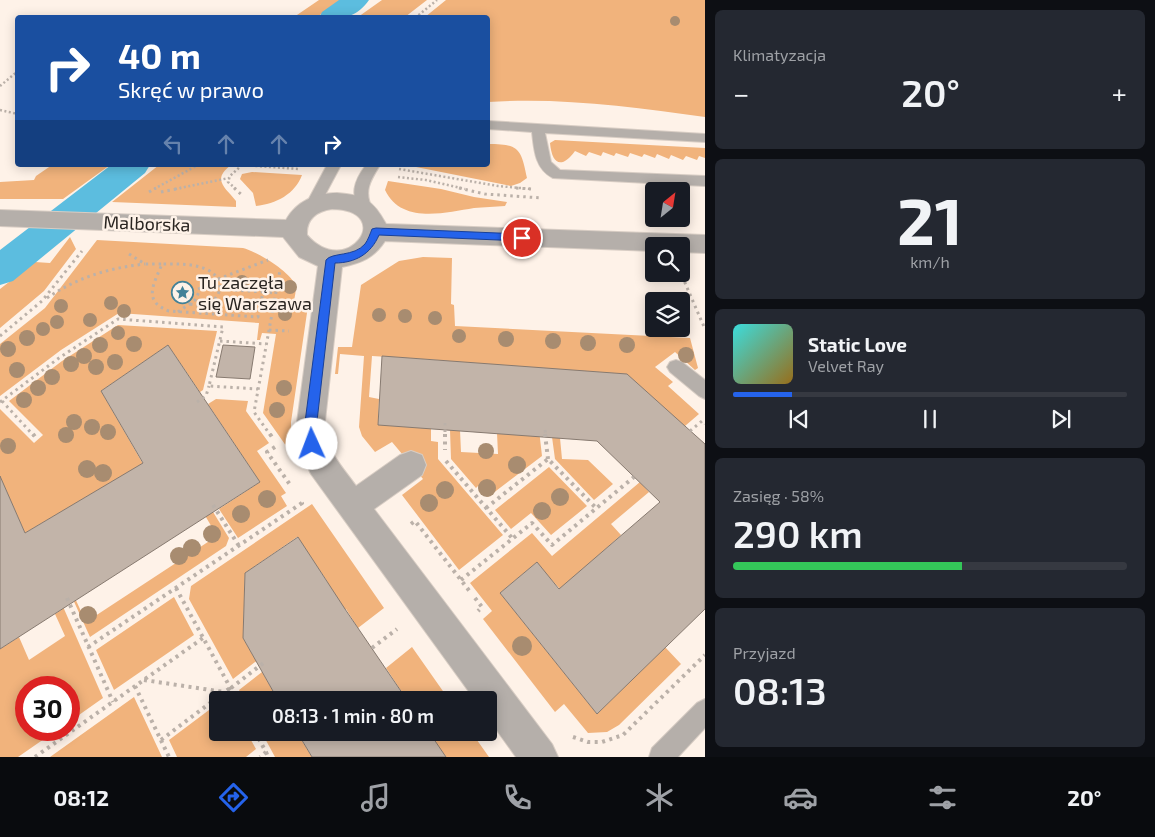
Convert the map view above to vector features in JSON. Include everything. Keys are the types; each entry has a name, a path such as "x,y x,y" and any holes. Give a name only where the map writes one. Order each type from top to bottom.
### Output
{"street":[{"path":"338,200 356,204 366,210 374,222 376,232 370,245 361,252 344,259 331,260 316,257 305,251 294,237 294,229 298,217 312,206 338,200"},
{"name":"Malborska","path":"0,218 294,229"},
{"path":"376,232 705,244"},
{"path":"331,260 310,430 312,444 322,464 539,757"},
{"path":"353,506 411,465"}],"lane":[{"path":"490,125 705,138"},
{"path":"538,128 545,166 551,172 558,175 705,181"},
{"path":"312,206 319,196 332,168"},
{"path":"366,210 361,203 359,195 371,169"},
{"path":"676,367 705,391"},
{"path":"662,757 705,712"}],"path":[{"path":"419,15 437,0"},
{"path":"0,86 15,74"},
{"path":"0,110 15,113"},
{"path":"194,167 144,195 229,178 240,167"},
{"path":"302,167 332,168"},
{"path":"371,169 500,196 544,198"},
{"path":"371,169 415,170 496,187 534,189 533,204"},
{"path":"229,178 230,186 246,198"},
{"path":"42,301 86,246"},
{"path":"218,279 276,257"},
{"path":"262,370 282,262"},
{"path":"0,336 62,287 85,276 107,270 145,264"},
{"path":"190,304 197,307 215,300 220,289 218,279 212,272 200,266 162,264 151,298 159,308 178,312 258,317 263,292"},
{"path":"685,282 705,329"},
{"path":"178,312 200,294 198,285"},
{"path":"220,289 276,293"},
{"path":"36,438 1,401 70,349 118,319 223,327 206,396 197,402"},
{"path":"220,341 266,344"},
{"path":"209,386 258,389"},
{"path":"690,431 702,421 705,424"},
{"path":"445,423 445,459 512,538"},
{"path":"545,430 548,460 596,508"},
{"path":"278,445 267,452 292,488"},
{"path":"486,508 548,460"},
{"path":"461,580 532,523 552,545 634,477"},
{"path":"88,647 302,503 297,496"},
{"path":"213,505 239,546"},
{"path":"420,528 471,593"},
{"path":"176,588 232,691"},
{"path":"67,598 112,702"},
{"path":"372,648 404,624"},
{"path":"35,757 203,638"},
{"path":"566,732 584,743 607,742 620,738 705,655"},
{"path":"226,691 266,661"},
{"path":"143,680 218,691"},
{"path":"136,686 169,757"},
{"path":"161,740 209,704"},
{"path":"260,741 267,755 260,757"}],"shaded area":[{"path":"319,0 341,0 320,15 297,15"},
{"path":"382,0 427,0 408,15 361,15"},
{"path":"446,0 705,0 705,117 569,102 490,102 490,15 427,15"},
{"path":"555,140 705,148 705,158 699,156 697,160 686,156 683,160 671,155 669,159 657,154 655,158 644,154 642,157 630,153 628,157 616,153 614,156 603,152 601,156 589,152 586,156 575,151 566,160 558,162 553,156 550,143"},
{"path":"490,144 506,145 517,150 520,154 527,178 511,186 416,167 490,167"},
{"path":"49,167 107,167 63,199 0,199 0,182 34,180 36,176"},
{"path":"156,167 229,167 222,175 221,180 222,184 236,201 236,207 112,202"},
{"path":"252,172 302,175 290,193 271,203 256,206 253,193 240,179 242,174"},
{"path":"388,181 507,202 505,206 450,212 424,214 412,212 401,208 392,201 385,190"},
{"path":"70,237 76,249 44,291 0,328 0,289 35,262 50,263"},
{"path":"97,240 243,248 256,253 287,274 295,285 296,290 293,305 308,306 291,422 291,442 296,460 263,413 276,334 262,333 260,340 257,340 259,323 119,313 61,350 0,396 0,344 45,308"},
{"path":"423,257 452,258 451,304 454,305 455,326 690,338 698,368 695,370 675,352 655,367 673,382 668,386 699,414 685,426 437,360 372,356 369,397 379,399 378,424 431,428 431,441 438,442 438,459 503,535 459,570 402,495 423,479 392,442 375,452 362,436 359,427 364,356 340,354 338,374 335,374 338,347 352,347 361,285 399,261"},
{"path":"118,325 217,331 203,390 200,392 168,345 101,391 143,464 25,533 3,484 0,485 0,409 34,443 43,435 9,401 62,361"},
{"path":"216,399 248,401 246,411 269,443 257,451 286,493 281,496 287,506 238,538 219,509 260,482 208,404"},
{"path":"450,430 460,430 461,452 498,454 497,433 539,430 542,456 488,497 478,486 476,488 451,459"},
{"path":"552,437 560,438 562,459 588,460 613,484 594,500 555,459"},
{"path":"549,467 587,506 551,535 531,513 511,529 495,510"},
{"path":"640,482 649,492 611,524 621,535 561,590 536,563 500,593 597,714 665,647 681,664 619,725 607,732 588,733 564,704 555,712 483,619 492,611 470,583 532,533 552,556"},
{"path":"312,504 384,608 358,628 346,609 335,617 327,581 297,537 245,573 243,638 255,659 263,656 233,679 189,599 191,586"},
{"path":"210,507 229,538 226,546 90,637 71,595 73,594 86,622 217,536 203,512"},
{"path":"174,597 194,635 114,690 96,650"},
{"path":"61,602 103,698 80,714 80,676 15,676 15,741 41,741 18,757 0,757 0,649 19,637 29,660 65,636 55,614 61,610 58,603"},
{"path":"412,647 443,691 401,691 386,668"},
{"path":"262,672 273,691 240,691"},
{"path":"134,697 162,757 50,757 72,741 80,741 80,736"},
{"path":"209,710 209,741 252,741 256,749 246,757 177,757 169,740"},
{"path":"266,741 302,741 312,757 275,757"},
{"path":"435,741 478,741 489,757 446,757"}],"building":[{"path":"168,345 260,482 0,649 0,476 25,533 143,463 101,391"},
{"path":"223,345 255,347 250,379 216,377"},
{"path":"382,356 627,374 705,444 705,609 597,714 500,593 537,562 559,589 660,502 597,441 378,425"},
{"path":"298,537 401,691 273,691 243,638 245,573"},
{"path":"302,741 435,741 446,757 312,757"}],"waterway":[{"path":"336,15 356,0"},
{"path":"0,271 130,167"}],"place":[{"name":"Tu zaczęła się Warszawa","path":"182,292"}],"route":[{"path":"312,444 310,430 331,260 344,259 366,249 373,241 376,232 522,238"}]}
